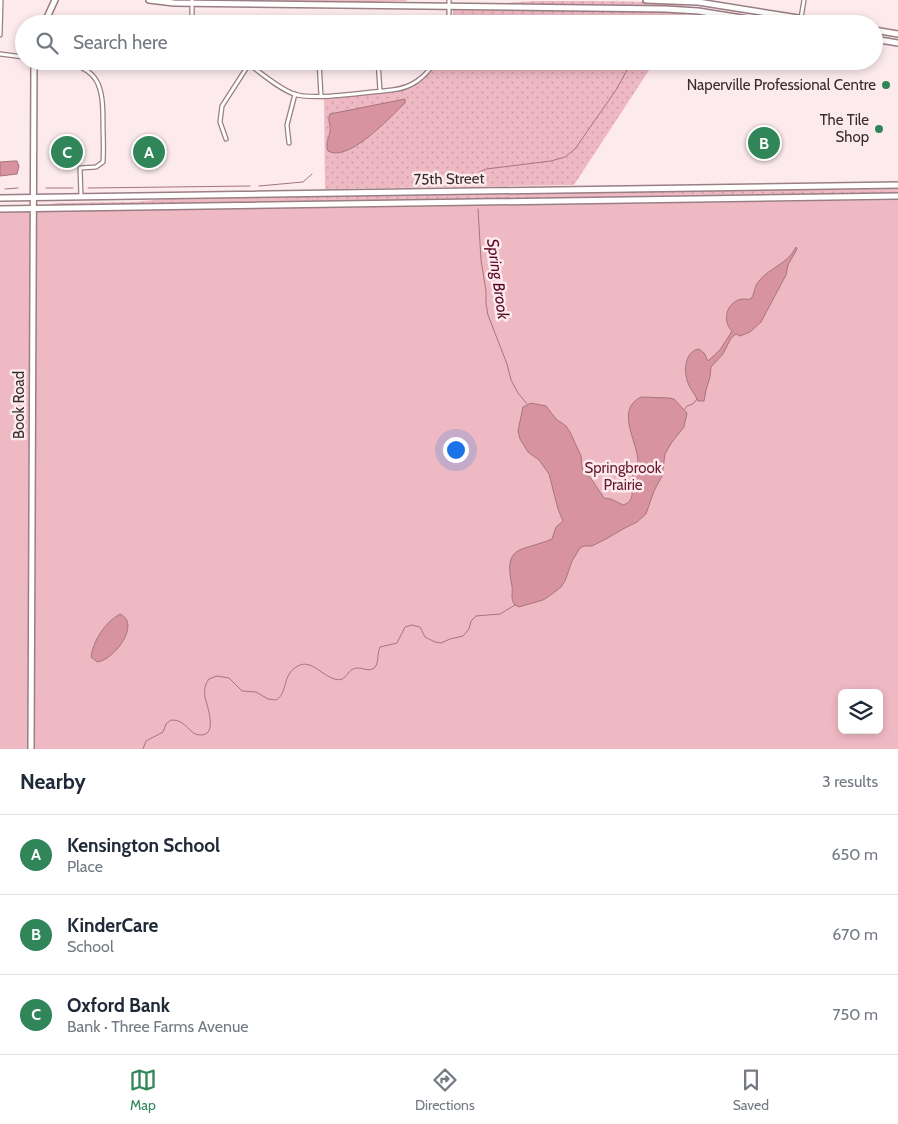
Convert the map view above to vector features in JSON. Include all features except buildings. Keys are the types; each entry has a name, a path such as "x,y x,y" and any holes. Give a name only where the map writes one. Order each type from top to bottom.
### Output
{"main road":[{"path":"48,15 55,0"},
{"path":"149,0 174,3 449,3 681,9 720,15"},
{"path":"646,0 698,2 768,15"},
{"path":"883,32 898,34"},
{"path":"883,40 898,43"},
{"name":"Book Road","path":"31,749 34,70"},
{"name":"75th Street","path":"0,198 898,185"},
{"name":"75th Street","path":"0,209 898,196"}],"street":[{"path":"0,36 1,0"},
{"path":"802,15 804,0"},
{"path":"192,2 192,15"},
{"path":"0,54 15,56"},
{"path":"81,197 80,168 96,167 103,162 102,95 97,80 85,70"},
{"path":"226,139 220,122 222,106 245,70"},
{"path":"259,70 282,88 295,94 321,96 398,90 410,86 423,77 429,70"},
{"path":"320,70 321,96"},
{"path":"379,70 380,91"},
{"path":"288,143 287,125 295,94"}],"green space":[{"path":"227,0 407,0 407,1 366,2"},
{"path":"534,1 639,2 686,6 490,4"},
{"path":"453,10 687,12 685,15 453,15"},
{"path":"430,70 649,70 574,185 325,189 324,98 402,91 420,82"},
{"path":"898,187 898,193 45,206 56,203 133,202 178,198"},
{"name":"Springbrook Prairie","path":"898,200 898,749 0,749 0,212"}],"shaded area":[{"path":"405,99 405,103 390,118 358,145 337,153 328,151 330,114"},
{"path":"17,161 19,166 17,174 0,176 0,162"},
{"path":"796,247 797,249 788,265 786,275 761,322 750,332 740,336 736,334 731,338 723,354 711,367 704,401 698,401 686,378 686,362 688,357 699,349 704,353 708,361 720,350 732,331 727,323 727,314 730,306 740,299 751,299 756,285 763,276 784,262"},
{"path":"641,397 674,399 687,413 684,427 665,454 662,476 654,491 646,514 637,522 606,539 592,546 580,548 572,561 565,581 561,587 548,597 519,607 515,605 512,598 510,572 510,563 513,556 523,549 552,539 556,527 563,521 549,474 539,460 528,452 520,439 518,431 523,407 531,403 546,406 570,432 581,456 584,474 590,477 604,498 623,505 631,499 631,479 638,461 629,426 629,410 633,403"},
{"path":"120,614 126,619 127,633 117,649 103,660 97,662 91,657 97,638 109,622"}],"waterway":[{"name":"Spring Brook","path":"477,184 479,172 486,169 551,161 565,157 575,149 616,90 627,70"},
{"path":"259,186 303,182 312,174"},
{"path":"88,188 250,186"},
{"path":"5,189 18,188"},
{"path":"46,188 73,188"},
{"name":"Spring Brook","path":"478,209 481,260 488,315 507,364 511,380 527,404"},
{"path":"685,409 697,399"},
{"name":"Spring Brook","path":"143,749 146,741 163,732 166,724 171,720 181,722 197,735 206,734 210,725 205,697 206,685 209,679 217,676 229,678 242,691 256,692 268,699 276,700 283,693 289,674 302,664 307,664 337,680 341,679 354,669 370,670 374,668 377,664 380,647 397,643 405,627 412,625 420,627 425,637 441,643 463,636 476,616 500,614 515,605"}],"place":[{"name":"Naperville Professional Centre","path":"886,85"},
{"name":"The Tile Shop","path":"879,129"},
{"name":"KinderCare","path":"764,143"},
{"name":"Oxford Bank","path":"67,152"},
{"name":"Kensington School","path":"149,152"}]}
